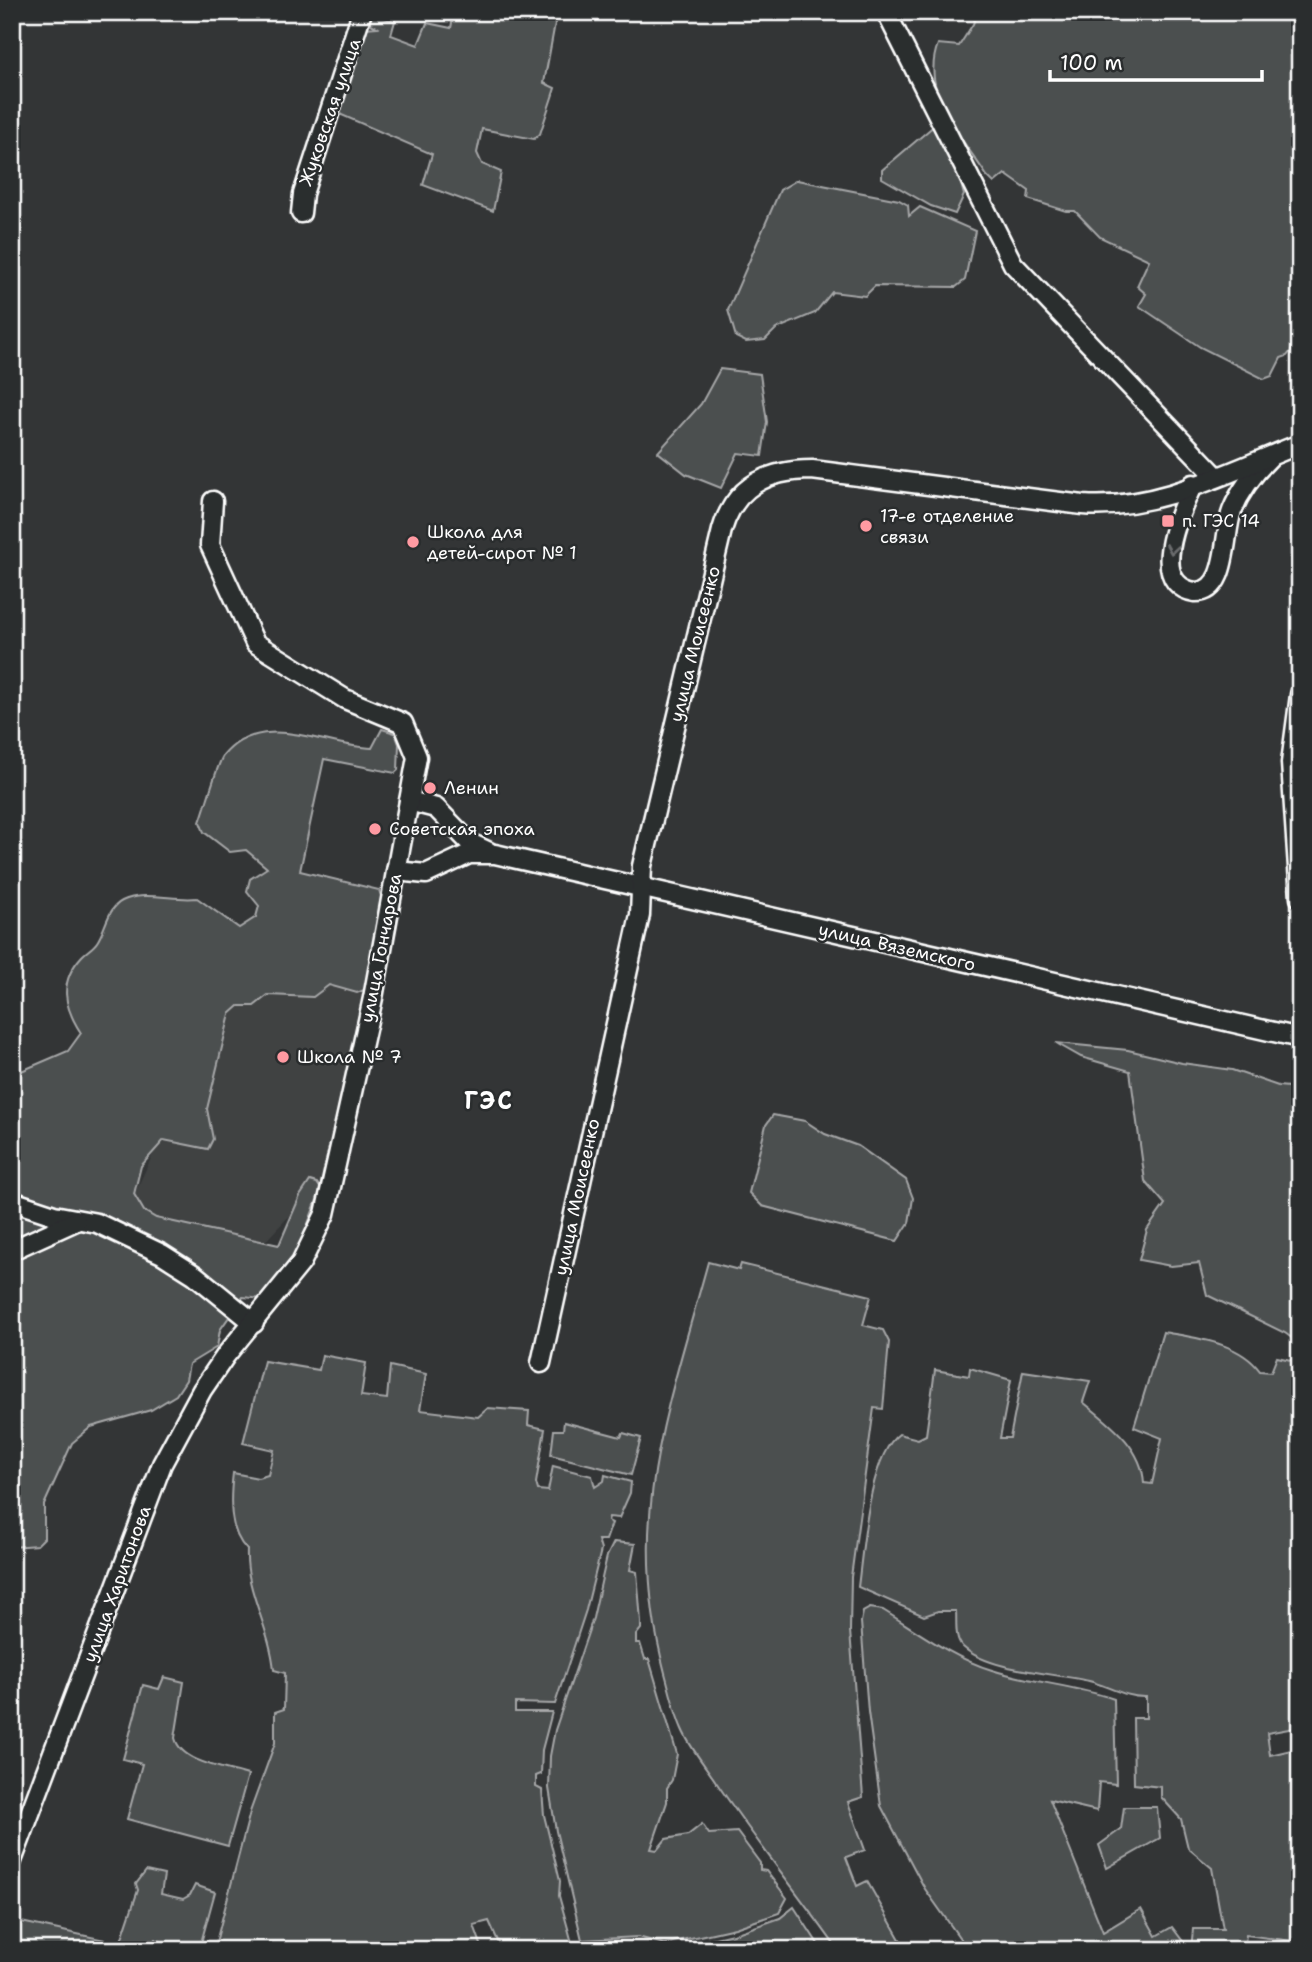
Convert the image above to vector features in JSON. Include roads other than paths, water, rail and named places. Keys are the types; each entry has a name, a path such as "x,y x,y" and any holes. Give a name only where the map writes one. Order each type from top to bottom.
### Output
{"street":[{"name":"Жуковская улица","path":"301,213 303,194 362,12"},
{"path":"886,12 1013,264 1216,476"},
{"name":"улица Моисеенко","path":"541,1363 640,915 642,866 659,788 722,530 732,505 755,482 785,471 811,470 1097,506 1136,502 1216,476 1300,444"},
{"path":"1193,484 1174,538 1170,568 1182,587 1196,592 1209,588 1219,578 1232,510 1245,487 1272,454"},
{"name":"улица Гончарова","path":"213,501 210,545 255,643 345,699 403,723 417,757 373,998 325,1214 301,1263 254,1323"},
{"path":"1300,695 1292,736 1291,762 1300,898"},
{"path":"409,801 436,808 470,843 495,855"},
{"path":"447,864 456,846 454,825"},
{"path":"396,871 426,874 469,854 495,855"},
{"name":"улица Вяземского","path":"495,855 1300,1038"},
{"path":"14,1203 106,1227 173,1260 254,1323"},
{"path":"12,1250 79,1220"},
{"name":"улица Харитонова","path":"12,1861 162,1464 202,1391 226,1355 254,1323"}],"place":[{"name":"п. ГЭС 14","path":"1168,521"},
{"name":"17-е отделение связи","path":"866,526"},
{"name":"Школа для детей-сирот № 1","path":"413,542"},
{"name":"Ленин","path":"430,788"},
{"name":"Советская эпоха","path":"375,829"},
{"name":"Школа № 7","path":"283,1057"}],"district":[{"name":"ГЭС","path":"489,1101"}]}
